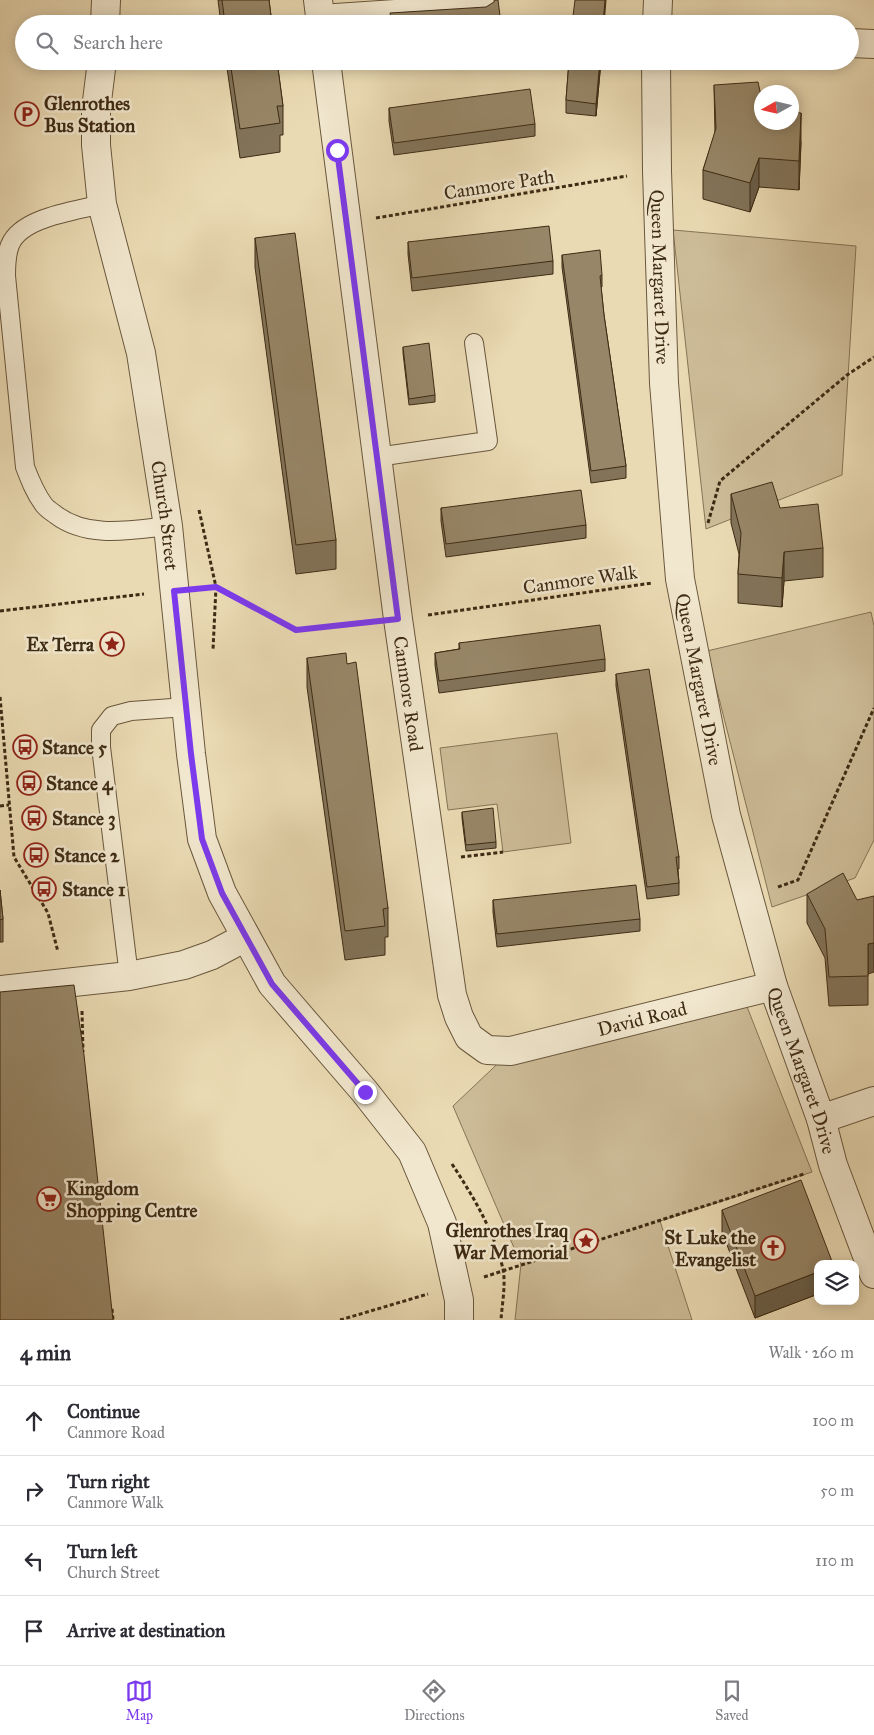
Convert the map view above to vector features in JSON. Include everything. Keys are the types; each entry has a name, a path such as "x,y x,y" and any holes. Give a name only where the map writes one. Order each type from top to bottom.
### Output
{"street":[{"path":"105,15 106,0"},
{"path":"657,15 658,0"},
{"path":"859,43 874,44"},
{"name":"Church Street","path":"101,70 96,109 96,145 102,204 141,353 168,526 186,707 202,839 222,893 272,984 365,1092 412,1152 442,1223 459,1300 459,1320"},
{"name":"Canmore Road","path":"327,70 398,619 452,995 459,1017 469,1037 487,1050 511,1051"},
{"name":"Queen Margaret Drive","path":"656,70 656,172 664,382 680,579 726,814 773,986 821,1119 832,1165 874,1274"},
{"path":"0,990 129,976 184,964 212,955 246,938"},
{"name":"David Road","path":"511,1051 773,986"},
{"path":"821,1119 874,1101"}],"lane":[{"path":"320,13 485,2"},
{"path":"102,204 38,220 20,232 10,244 6,259 6,276 25,467 32,486 45,506 62,519 82,528 110,532 168,526"},
{"path":"377,457 488,441 474,343"},
{"path":"129,976 101,748 101,730 112,716 131,711 186,707"}],"path":[{"name":"Canmore Path","path":"346,223 656,172"},
{"path":"706,529 720,481 847,375 874,357"},
{"path":"197,504 216,587 213,653"},
{"name":"Canmore Walk","path":"216,587 296,630 398,619 680,579"},
{"path":"0,611 216,587"},
{"path":"749,896 798,880 874,708"},
{"path":"0,806 9,804"},
{"path":"434,860 503,852"},
{"path":"450,1160 490,1231 503,1270 501,1320"},
{"path":"340,1320 455,1286 832,1165"}],"shaded area":[{"path":"673,230 856,246 842,475 706,529"},
{"path":"871,612 874,626 874,840 855,878 772,907 707,651"},
{"path":"557,733 571,843 503,852 497,804 448,810 440,748"},
{"path":"742,994 812,1172 660,1221 692,1320 515,1320 521,1264 453,1106 511,1051"}],"building":[{"path":"222,0 269,0 271,15 224,15"},
{"path":"498,0 500,15 390,15 390,13 486,7"},
{"path":"575,0 605,0 604,15 573,15"},
{"path":"231,70 278,70 283,106 277,106 280,123 240,129"},
{"path":"568,70 599,70 596,104 566,100"},
{"path":"758,82 759,85 754,85 754,130 799,130 799,113 801,113 799,161 759,158 750,183 703,170 716,128 714,85"},
{"path":"530,89 535,124 394,143 389,108"},
{"path":"549,226 553,261 412,278 408,242"},
{"path":"295,233 336,540 296,545 255,238"},
{"path":"600,250 602,275 600,276 604,315 626,466 591,471 562,255"},
{"path":"429,343 435,395 409,399 403,347"},
{"path":"772,482 780,508 818,504 823,548 784,552 782,578 738,574 741,533 731,494"},
{"path":"581,490 586,525 446,544 441,508"},
{"path":"600,625 605,659 439,681 435,653 460,649 459,643"},
{"path":"346,653 347,664 356,662 388,908 383,909 385,926 345,931 307,658"},
{"path":"649,669 679,857 676,857 679,883 647,887 616,674"},
{"path":"493,808 496,842 466,845 462,812"},
{"path":"843,873 857,900 874,896 874,943 868,944 868,976 829,977 825,929 807,894"},
{"path":"636,885 640,919 497,934 493,900"},
{"path":"0,890 3,919 0,920"},
{"name":"Kingdom Shopping Centre","path":"74,985 84,1055 113,1320 0,1320 0,992"},
{"name":"St Luke the Evangelist","path":"801,1180 831,1260 814,1260 814,1274 755,1296 722,1210"}],"place":[{"name":"Glenrothes Bus Station","path":"27,114"},
{"name":"Ex Terra","path":"112,644"},
{"name":"Stance 5","path":"25,747"},
{"name":"Stance 4","path":"29,783"},
{"name":"Stance 3","path":"34,818"},
{"name":"Stance 2","path":"36,855"},
{"name":"Stance 1","path":"44,889"},
{"name":"Kingdom Shopping Centre","path":"49,1199"},
{"name":"Glenrothes Iraq War Memorial","path":"586,1241"},
{"name":"St Luke the Evangelist","path":"773,1248"}],"route":[{"path":"337,150 398,619 296,630 216,587 174,591 202,839 222,893 272,984 365,1092"}]}
